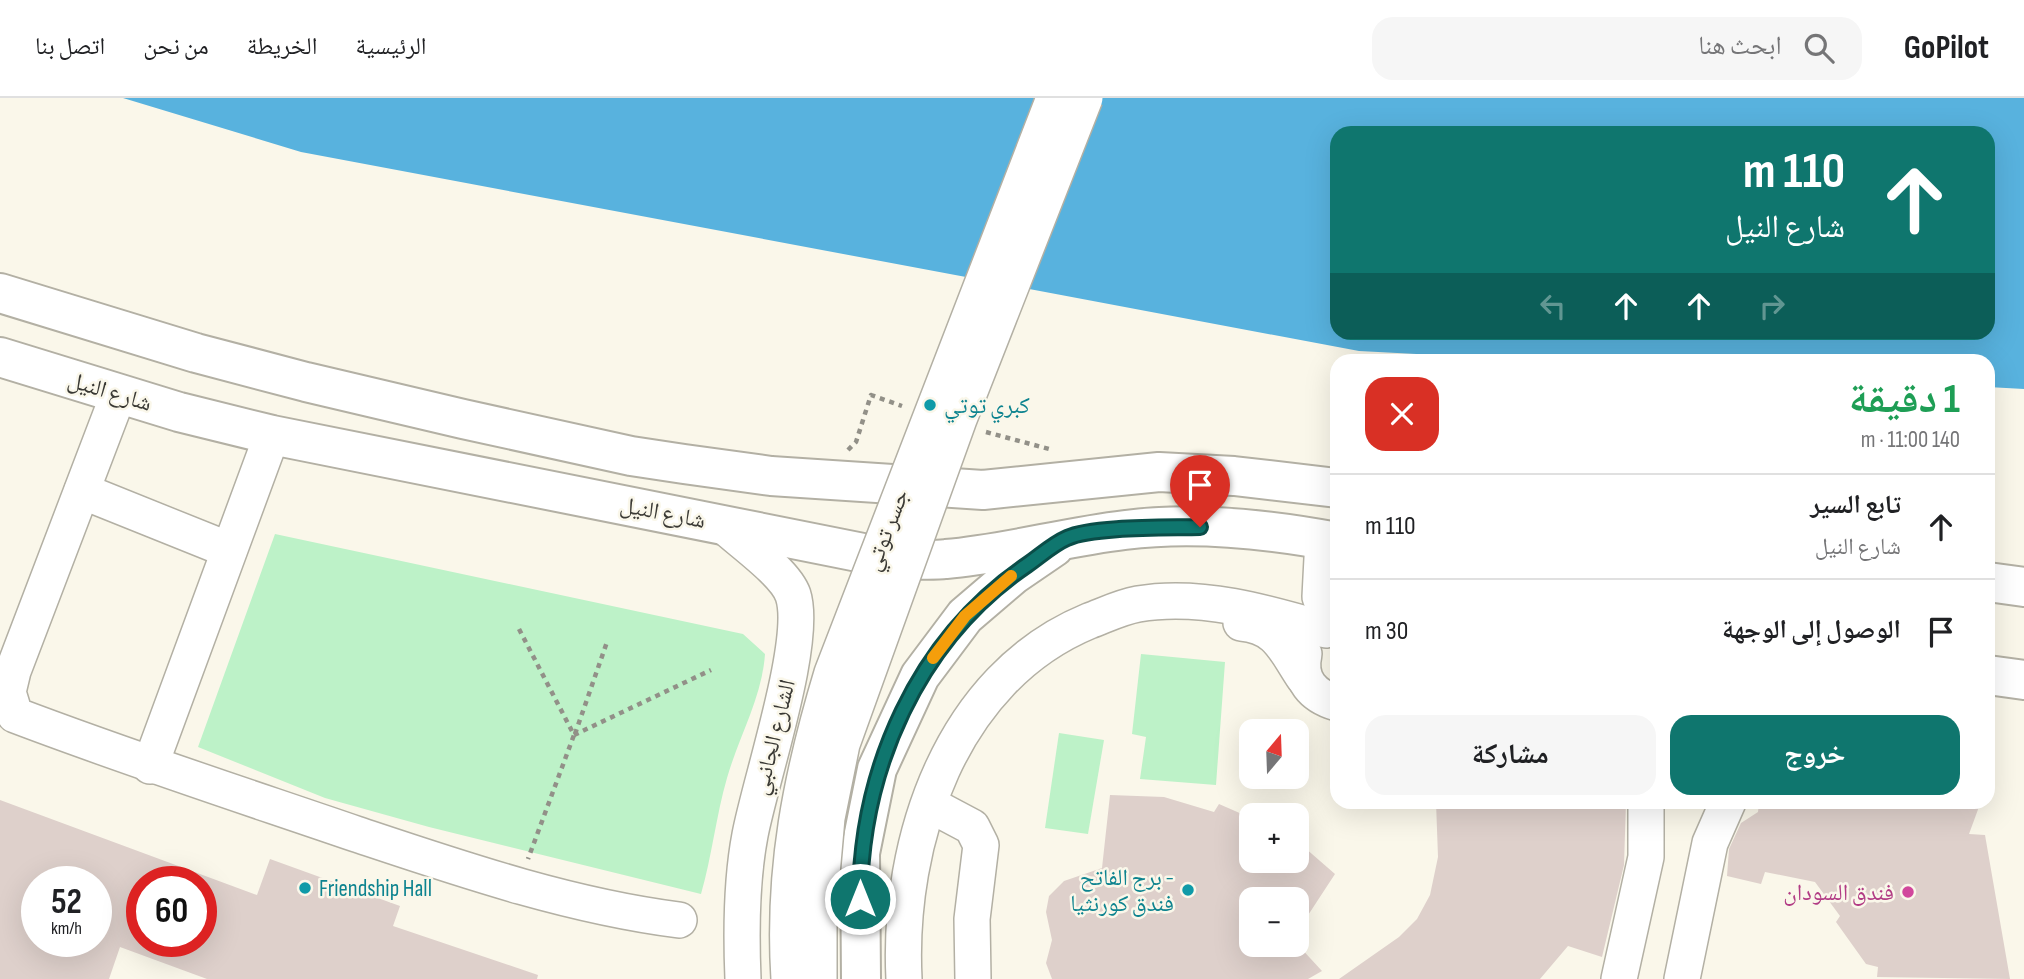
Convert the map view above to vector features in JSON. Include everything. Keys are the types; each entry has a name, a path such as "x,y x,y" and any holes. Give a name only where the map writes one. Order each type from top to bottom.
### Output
{"main road":[{"path":"0,293 196,353 463,419 632,456 771,476 983,490 1159,472 1234,475 1330,487"},
{"path":"179,412 196,353"},
{"name":"شارع النيل","path":"0,357 179,412 272,435 893,559 964,557 1068,537 1129,529 1200,527 1261,530 1330,541"},
{"path":"861,979 860,853 877,769 920,676 965,616 1013,575 1068,537"},
{"path":"1995,583 2024,587"},
{"path":"1995,676 2024,680"}],"street":[{"name":"جسر توتي","path":"789,979 786,943 789,865 796,810 812,739 832,673 1054,98"},
{"name":"جسر توتي","path":"819,979 819,907 827,818 842,744 959,419 1085,98"},
{"path":"119,393 13,670 8,692 15,715 149,766 421,858 637,914 679,920"},
{"path":"149,766 272,435"},
{"path":"82,491 229,550"},
{"name":"الشارع الجانبي","path":"722,524 781,576 793,594 797,620 793,656 749,837 741,920 743,979"},
{"path":"1330,541 1320,597 1330,626"},
{"path":"904,979 906,895 924,815 954,745 986,701 1019,664 1063,632 1140,603 1195,603 1250,609 1330,629"},
{"path":"919,979 922,879 940,810 968,755 1026,678 1066,649 1106,629 1164,618 1255,625 1278,636 1311,690 1330,701"},
{"path":"1304,678 1302,663 1305,649 1314,638 1330,630"},
{"path":"1619,979 1646,857 1646,809"},
{"path":"1682,979 1710,843 1725,809"},
{"path":"940,810 972,827 981,845 972,919 973,979"}],"path":[{"path":"856,442 872,395 907,408"},
{"path":"973,428 1051,450"},
{"path":"519,629 574,735"},
{"path":"519,884 607,642"},
{"path":"574,735 712,670"}],"green space":[{"path":"275,534 743,634 765,654 763,670 755,701 727,778 701,894 429,827 325,798 198,747"},
{"path":"1141,654 1225,662 1216,785 1140,779 1146,737 1132,734"},
{"path":"1059,733 1104,740 1088,834 1045,828"}],"water":[{"path":"123,98 2024,98 2024,389 1995,387 1995,354 1416,354 1359,351 301,152"}],"building":[{"name":"برج الفاتح - فندق كورنثيا","path":"1110,795 1164,797 1214,812 1219,804 1239,813 1239,873 1309,873 1309,851 1335,874 1309,914 1309,887 1239,887 1239,957 1309,957 1322,971 1308,979 1052,979 1046,963 1052,940 1046,912 1049,896 1064,881 1102,868"},
{"name":"Friendship Hall","path":"0,800 179,866 126,866 126,949 120,947 109,979 0,979"},
{"path":"1436,809 1626,809 1624,865 1602,957 1568,946 1540,979 1339,979 1399,937 1417,919 1430,895 1438,857"},
{"name":"فندق السودان","path":"1758,809 1978,809 1969,834 1985,835 2010,979 1877,977 1878,967 1866,964 1836,922 1840,916 1815,882 1765,872 1761,884 1727,876 1729,849 1741,823 1758,812"},
{"name":"Friendship Hall","path":"270,859 400,906 393,926 538,975 537,979 207,979 147,957 217,957 217,880 257,895"}],"slow traffic":[{"path":"933,658 965,616 1011,576"}],"place":[{"name":"كبري توتي","path":"930,405"},
{"name":"Friendship Hall","path":"305,888"},
{"name":"برج الفاتح - فندق كورنثيا","path":"1188,890"},
{"name":"فندق السودان","path":"1908,892"}],"route":[{"path":"860,899 860,853 877,769 920,676 965,616 1013,575 1068,537 1129,529 1200,527"}]}
